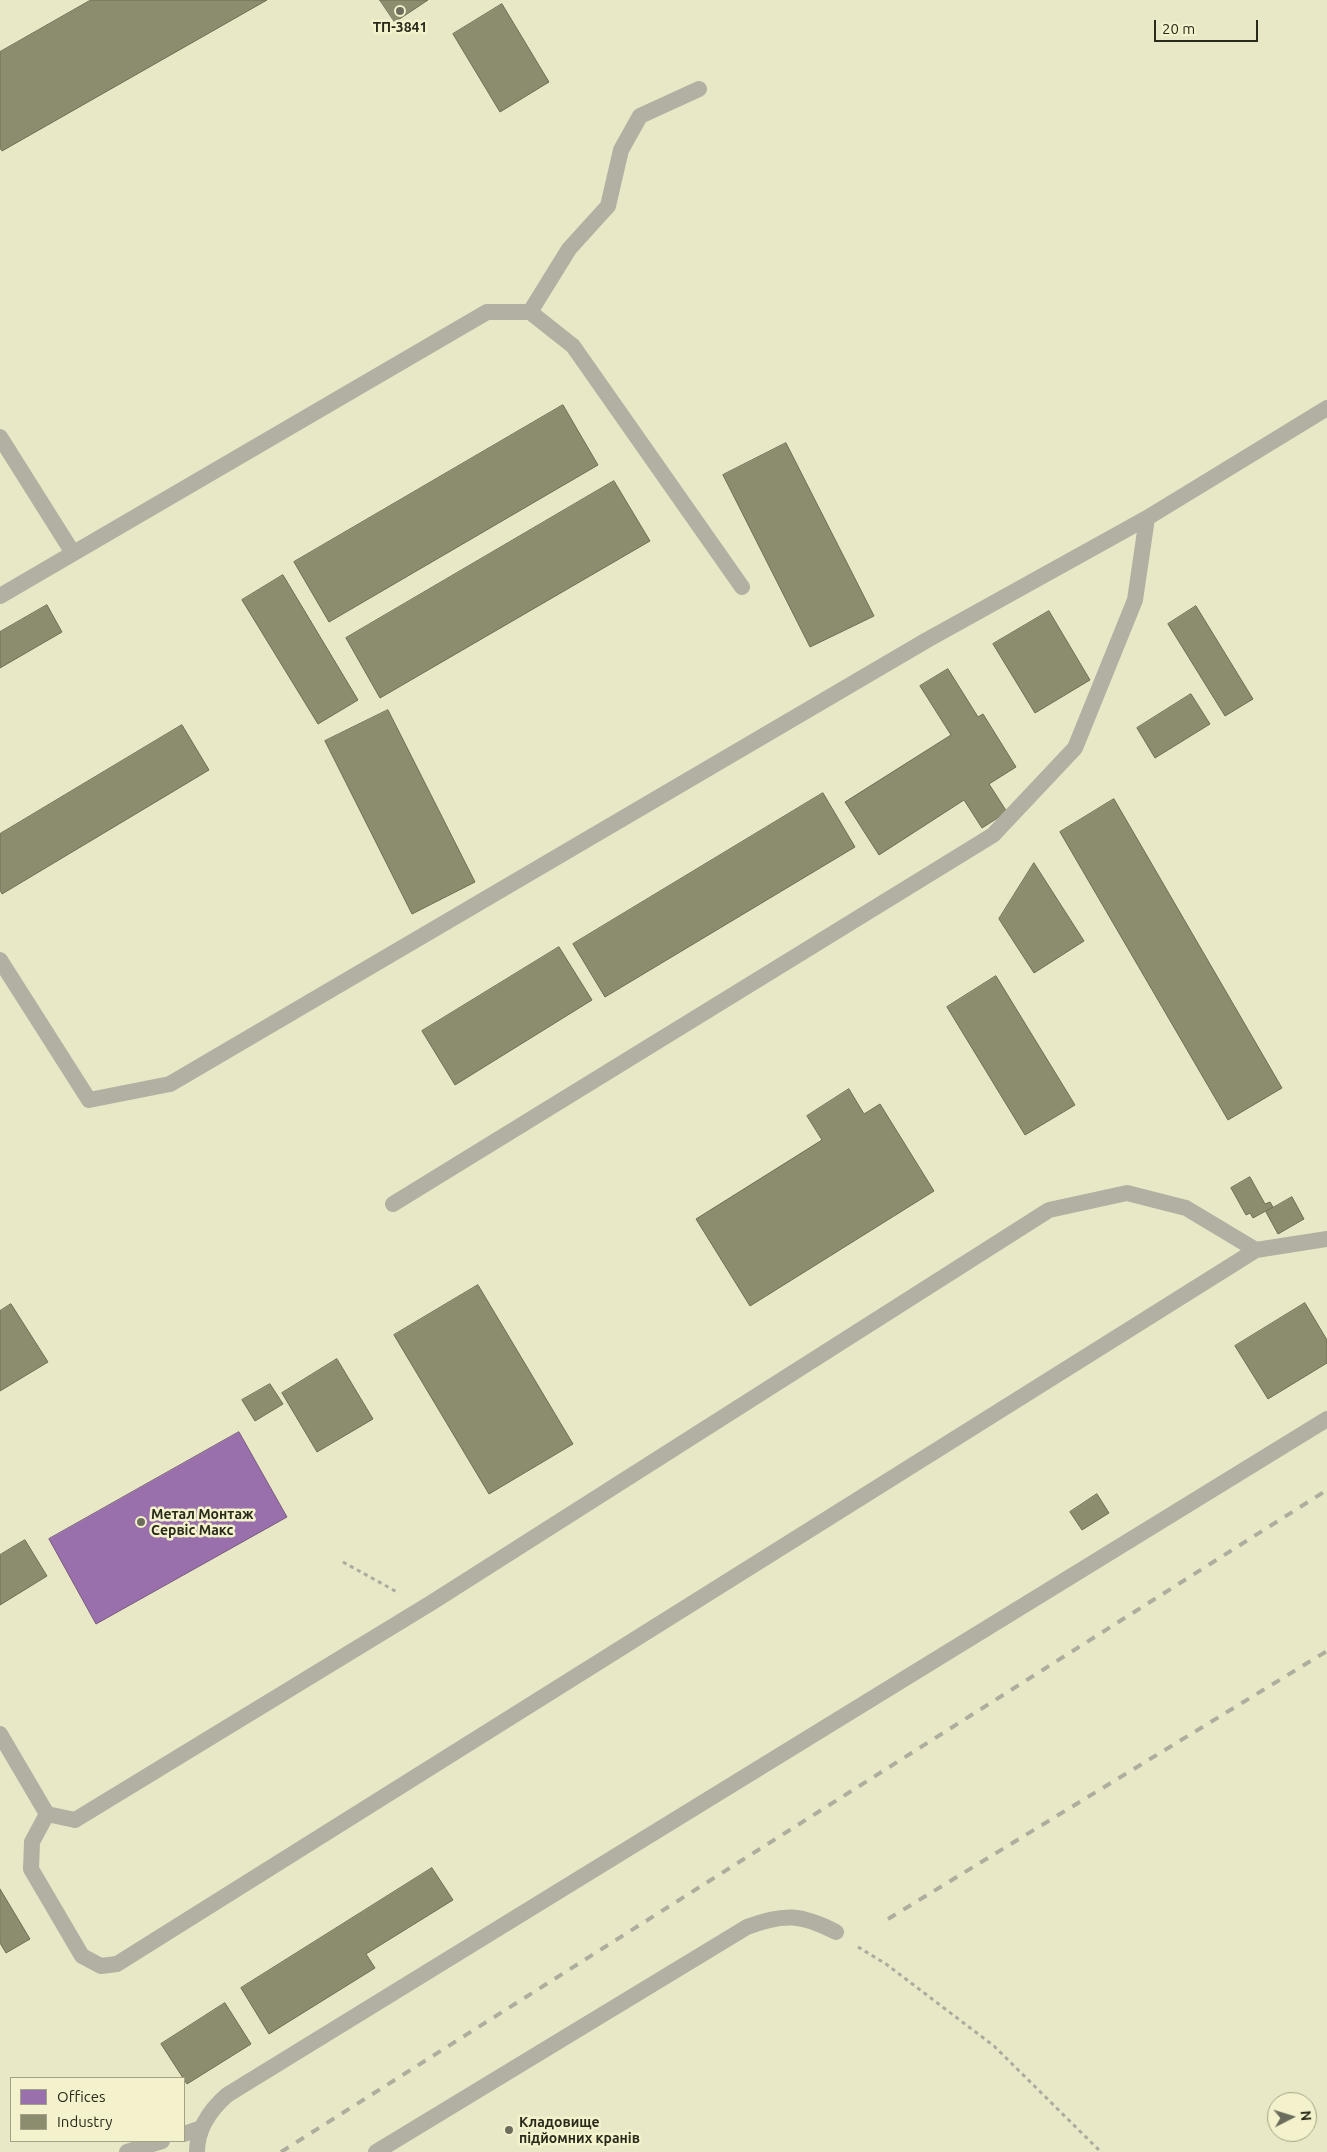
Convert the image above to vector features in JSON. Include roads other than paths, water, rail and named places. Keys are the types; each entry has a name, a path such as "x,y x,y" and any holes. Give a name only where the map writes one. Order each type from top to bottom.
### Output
{"lane":[{"path":"530,312 569,249 608,206 621,150 640,116 699,89"},
{"path":"0,596 487,312 530,312 573,346 742,587"},
{"path":"0,960 89,1100 170,1084 927,640 1147,518 1327,408"},
{"path":"0,437 74,553"},
{"path":"393,1204 993,835 1075,748 1135,600 1147,518"},
{"path":"0,1734 47,1814 75,1820 431,1603 1049,1210 1127,1193 1186,1208 1256,1250"},
{"path":"47,1814 32,1842 31,1869 82,1956 101,1966 116,1964 1256,1250 1327,1239"},
{"path":"197,2152 201,2128 211,2109 227,2095 1327,1419"},
{"path":"376,2152 747,1927 769,1919 792,1917 815,1921 836,1932"},
{"path":"185,2134 201,2128"},
{"path":"127,2152 159,2142"}],"railway":[{"path":"281,2152 1327,1490"},
{"path":"888,1919 1327,1651"}],"place":[{"name":"ТП-3841","path":"400,11"},
{"name":"Метал Монтаж Сервіс Макс","path":"141,1522"},
{"name":"Кладовище підйомних кранів","path":"509,2130"}]}
